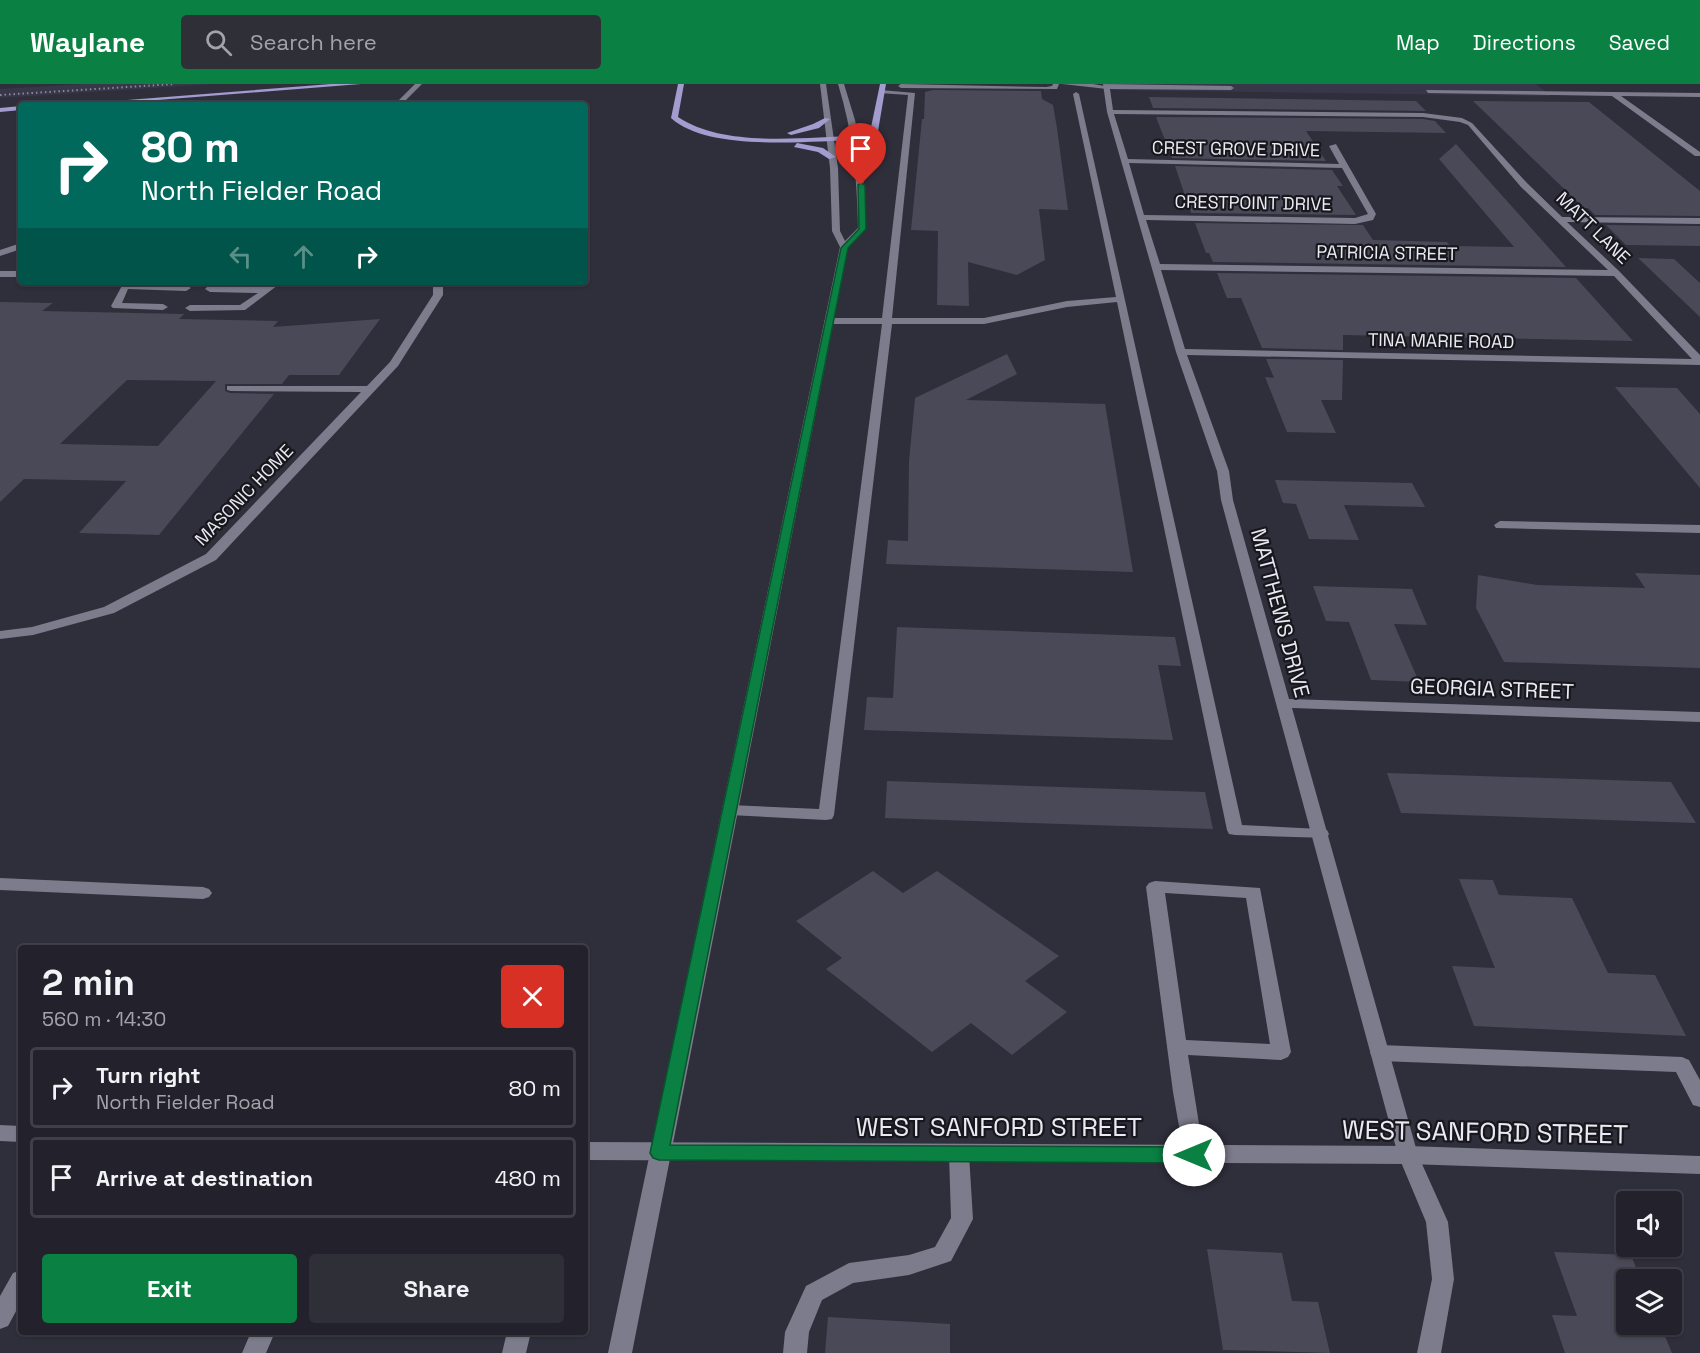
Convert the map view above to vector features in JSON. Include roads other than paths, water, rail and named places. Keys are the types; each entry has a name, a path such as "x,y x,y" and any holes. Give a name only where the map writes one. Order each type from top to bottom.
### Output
{"main road":[{"path":"108,102 358,84"},
{"path":"680,84 674,118 694,131 710,135 759,138 857,138"},
{"path":"860,162 873,137 882,87"},
{"path":"0,110 18,108"},
{"path":"759,138 802,131 827,119"},
{"path":"759,138 806,146 832,157"}],"street":[{"path":"399,102 419,84"},
{"path":"823,84 832,157 836,231 844,248"},
{"path":"620,1353 844,248 862,229 857,138 852,112 841,84"},
{"path":"901,86 910,84"},
{"path":"882,87 1046,89 1055,88 1056,84"},
{"path":"1065,84 1231,88"},
{"path":"1545,84 1555,92"},
{"name":"MATTHEWS DRIVE","path":"1106,86 1110,112 1182,352 1223,471 1227,500 1408,1155 1437,1222 1443,1279 1429,1353"},
{"path":"730,810 826,815 887,321 912,93 882,87"},
{"path":"1428,91 1700,95"},
{"path":"1076,94 1235,830 1321,834"},
{"path":"1614,94 1698,153"},
{"name":"MATT LANE","path":"1110,112 1423,116 1462,120 1470,124 1524,184 1616,273 1700,362"},
{"path":"1333,146 1346,166"},
{"name":"CREST GROVE DRIVE","path":"1125,162 1346,166"},
{"name":"CRESTPOINT DRIVE","path":"1142,217 1363,220 1370,218 1372,214 1346,166"},
{"path":"1559,219 1700,221"},
{"path":"0,253 18,247"},
{"name":"PATRICIA STREET","path":"1158,267 1616,273"},
{"path":"0,274 18,274"},
{"path":"127,285 116,306 163,307"},
{"path":"142,285 186,288"},
{"path":"190,308 242,308 275,285"},
{"name":"MASONIC HOME","path":"0,635 33,631 108,610 211,557 394,364 438,295 438,285"},
{"path":"210,289 268,291"},
{"path":"830,321 984,321 1067,304 1121,299"},
{"name":"TINA MARIE ROAD","path":"1182,352 1700,362"},
{"path":"231,388 371,388"},
{"path":"1500,525 1700,529"},
{"name":"GEORGIA STREET","path":"1283,703 1700,717"},
{"path":"0,884 203,893"},
{"path":"1177,1047 1281,1052 1254,892 1155,887 1177,1047 1194,1155"},
{"path":"1380,1053 1682,1065 1700,1099"},
{"path":"0,1133 18,1134"},
{"name":"WEST SANFORD STREET","path":"588,1150 659,1153 1408,1155 1700,1165"},
{"path":"795,1353 796,1332 814,1293 849,1273 909,1265 943,1254 962,1219 959,1154"},
{"path":"0,1318 18,1285"},
{"path":"254,1353 262,1335"},
{"path":"513,1353 518,1335"}],"railway":[{"path":"0,95 175,84"}]}
